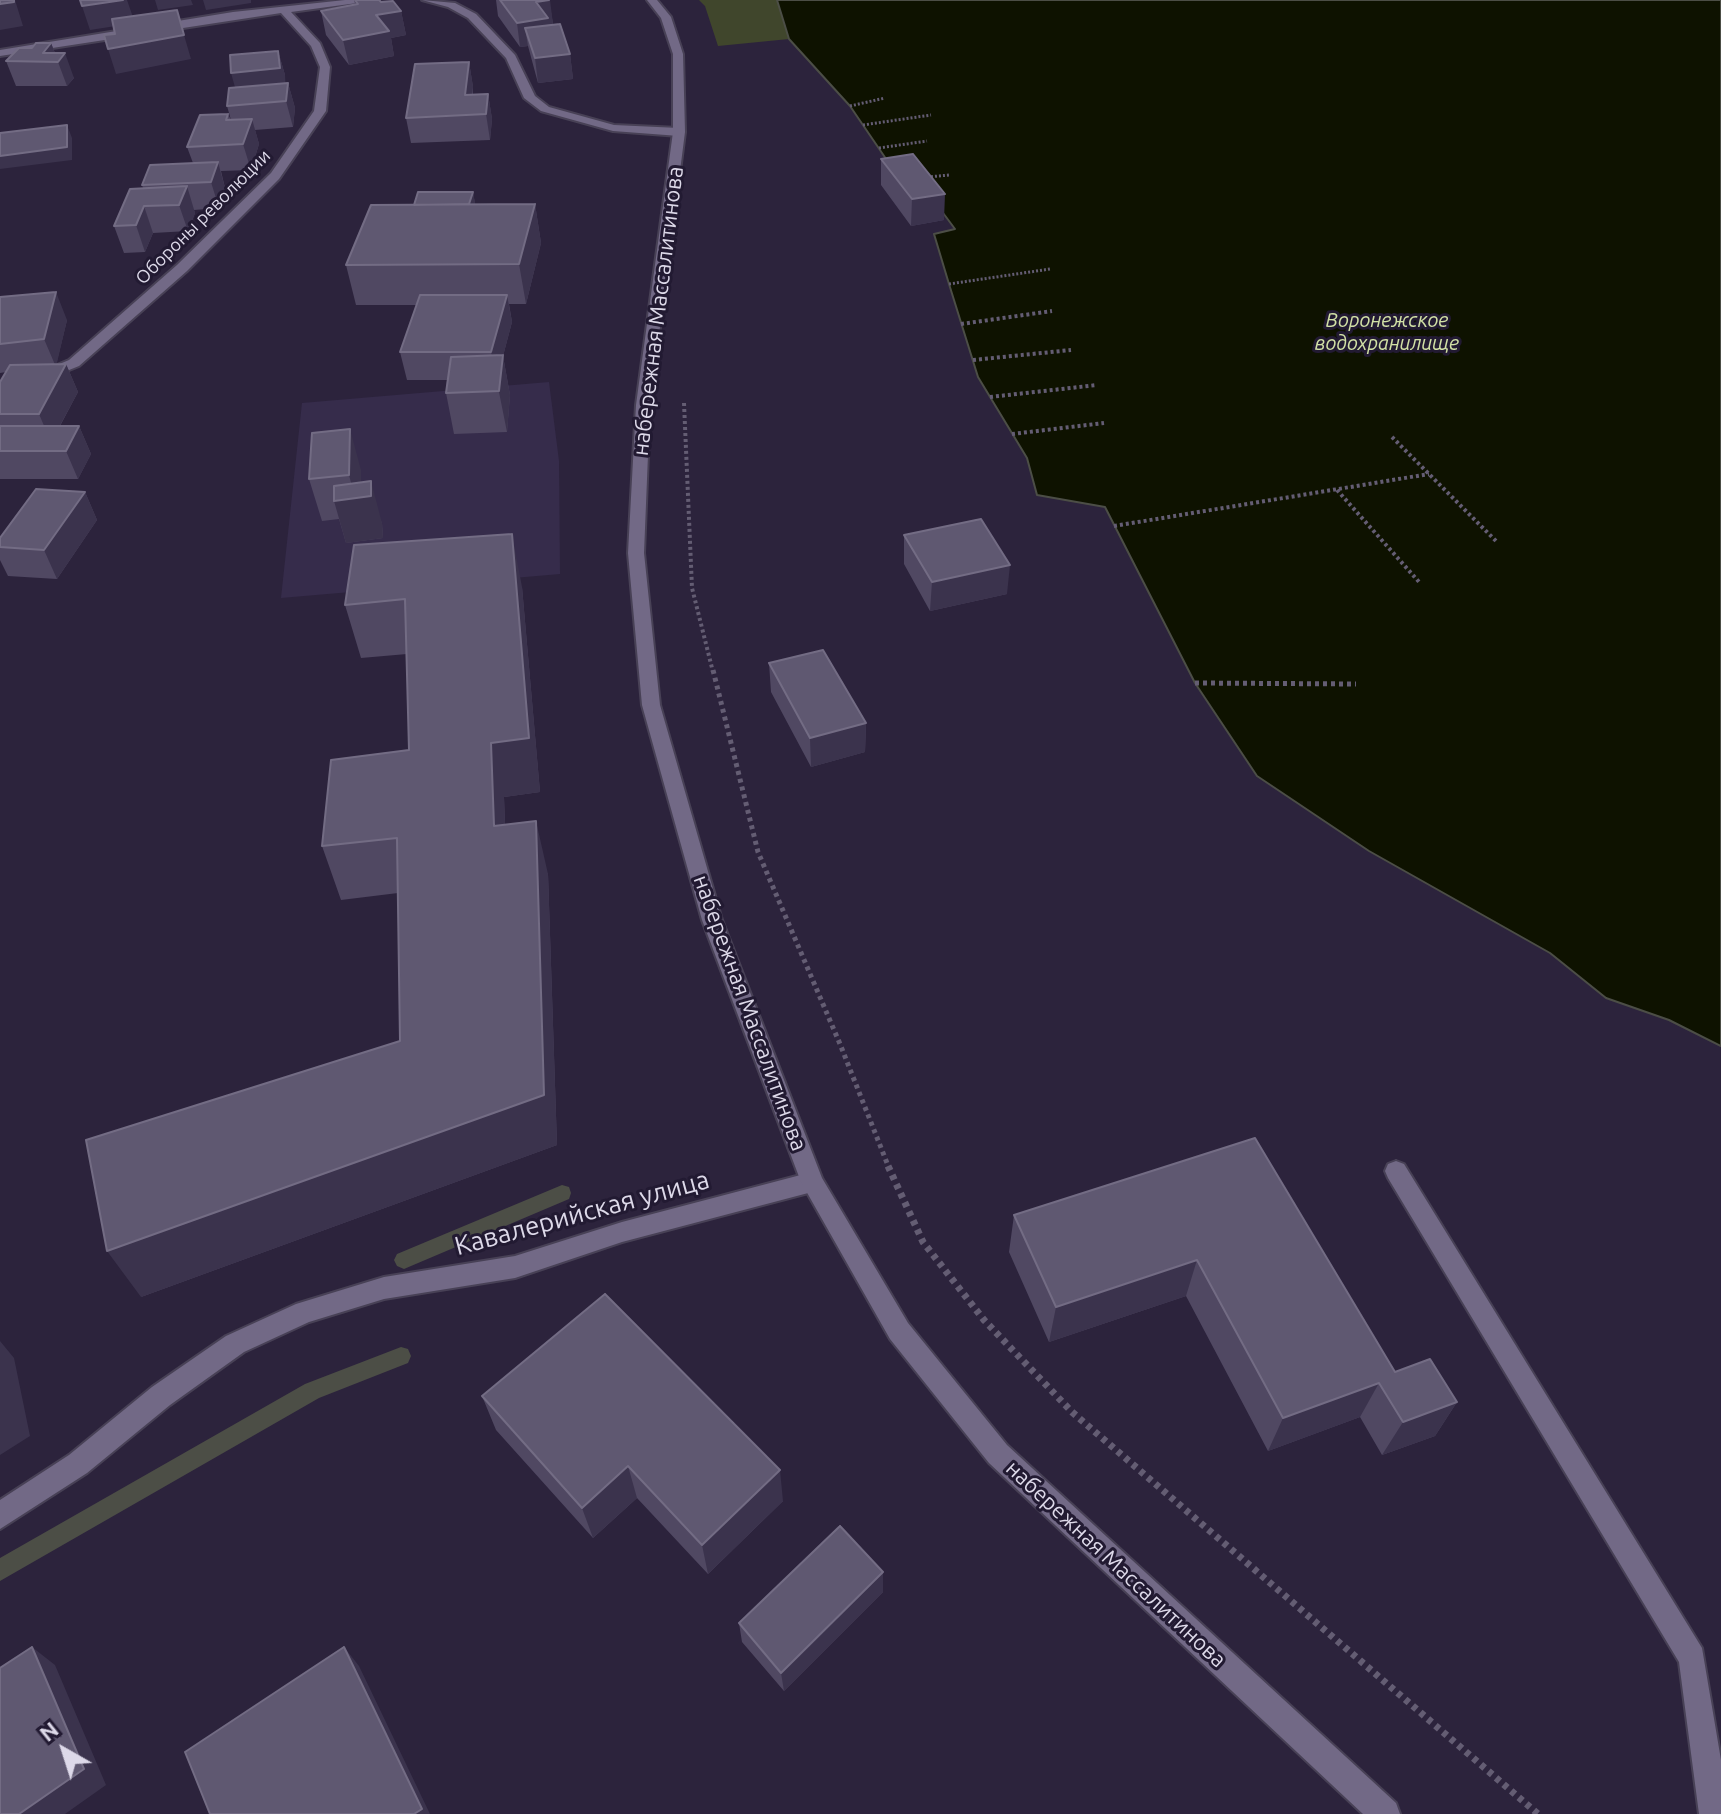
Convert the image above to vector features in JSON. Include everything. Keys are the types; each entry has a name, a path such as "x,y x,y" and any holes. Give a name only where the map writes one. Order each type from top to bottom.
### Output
{"street":[{"path":"0,53 233,15 374,0"},
{"path":"427,0 451,5 482,25 511,57 530,98 545,109 613,128 679,132"},
{"name":"набережная Массалитинова","path":"652,0 666,17 678,54 679,132 642,419 636,553 651,705 712,920 812,1182 899,1331 998,1454 1385,1814"},
{"name":"Обороны революции","path":"0,394 74,363 182,268 275,176 320,111 325,67 316,45 284,10"},
{"path":"1396,1171 1692,1658 1714,1814"},
{"name":"Кавалерийская улица","path":"0,1516 78,1464 161,1396 235,1344 305,1312 384,1288 515,1267 622,1232 812,1182"}],"path":[{"path":"850,106 885,98"},
{"path":"863,125 931,115"},
{"path":"879,148 927,141"},
{"path":"917,178 950,175"},
{"path":"949,284 1050,269"},
{"path":"961,324 1052,311"},
{"path":"973,360 1071,350"},
{"path":"990,397 1097,385"},
{"path":"685,389 692,588 758,852 840,1044 896,1187 923,1242 984,1320 1072,1412 1538,1814"},
{"path":"1012,434 1104,423"},
{"path":"1392,437 1498,543"},
{"path":"1114,526 1429,474"},
{"path":"1336,489 1420,583"},
{"path":"1195,683 1356,684"}],"shaded area":[{"path":"549,382 559,461 560,574 281,598 302,403"}],"green space":[{"path":"699,0 777,0 789,39 718,46 705,6"}],"water":[{"name":"Воронежское водохранилище","path":"777,0 1721,0 1721,1046 1669,1020 1606,998 1550,953 1369,851 1257,776 1195,683 1105,507 1037,495 1027,458 978,377 949,284 934,234 955,229 917,178 897,175 850,106 789,39"}],"building":[{"path":"0,0 14,0 14,2 0,4"},
{"path":"80,0 123,0 82,6"},
{"path":"355,0 393,1 401,11 376,15 389,31 343,40 321,11 358,4"},
{"path":"500,0 549,0 536,2 548,18 517,23"},
{"path":"177,10 184,35 108,49 104,35 115,34 112,19"},
{"path":"560,24 570,54 535,58 525,28"},
{"path":"36,43 51,43 43,53 65,53 58,62 6,61 19,48 32,48"},
{"path":"278,51 280,68 231,73 230,55"},
{"path":"469,62 465,95 488,94 486,114 406,118 415,64"},
{"path":"288,83 286,101 227,106 229,88"},
{"path":"228,114 226,120 252,119 243,144 187,147 200,115"},
{"path":"67,125 67,147 0,156 0,133"},
{"path":"913,154 945,194 912,199 881,159"},
{"path":"218,162 211,182 142,185 150,165"},
{"path":"187,186 179,205 144,206 136,225 114,226 130,189"},
{"path":"418,192 473,192 469,204 414,205"},
{"path":"535,204 519,264 346,265 371,205"},
{"path":"56,292 44,339 0,344 0,297"},
{"path":"420,295 507,295 491,352 400,352"},
{"path":"503,355 499,391 446,393 451,357"},
{"path":"66,364 39,414 0,414 0,382 10,365"},
{"path":"0,426 79,426 66,451 0,451"},
{"path":"350,429 349,475 309,479 312,433"},
{"path":"371,481 371,496 334,501 334,486"},
{"path":"36,489 85,492 44,550 0,547 0,538"},
{"path":"981,519 1010,565 932,582 904,535"},
{"path":"512,534 529,738 491,743 494,826 536,821 544,1095 107,1251 86,1140 400,1041 397,838 322,846 331,760 409,750 405,599 345,605 354,545"},
{"path":"823,650 866,723 810,738 769,663"},
{"path":"1255,1138 1395,1372 1430,1359 1457,1402 1403,1422 1379,1383 1283,1418 1197,1260 1056,1307 1014,1215"},
{"path":"605,1294 780,1470 702,1545 628,1466 582,1508 482,1396"},
{"path":"840,1526 883,1572 781,1673 739,1623"},
{"path":"32,1647 84,1769 19,1814 0,1814 0,1668"},
{"path":"344,1647 422,1809 414,1814 210,1814 185,1752"}],"waterway":[{"path":"404,1260 562,1193"},
{"path":"0,1570 312,1391 401,1356"}]}
